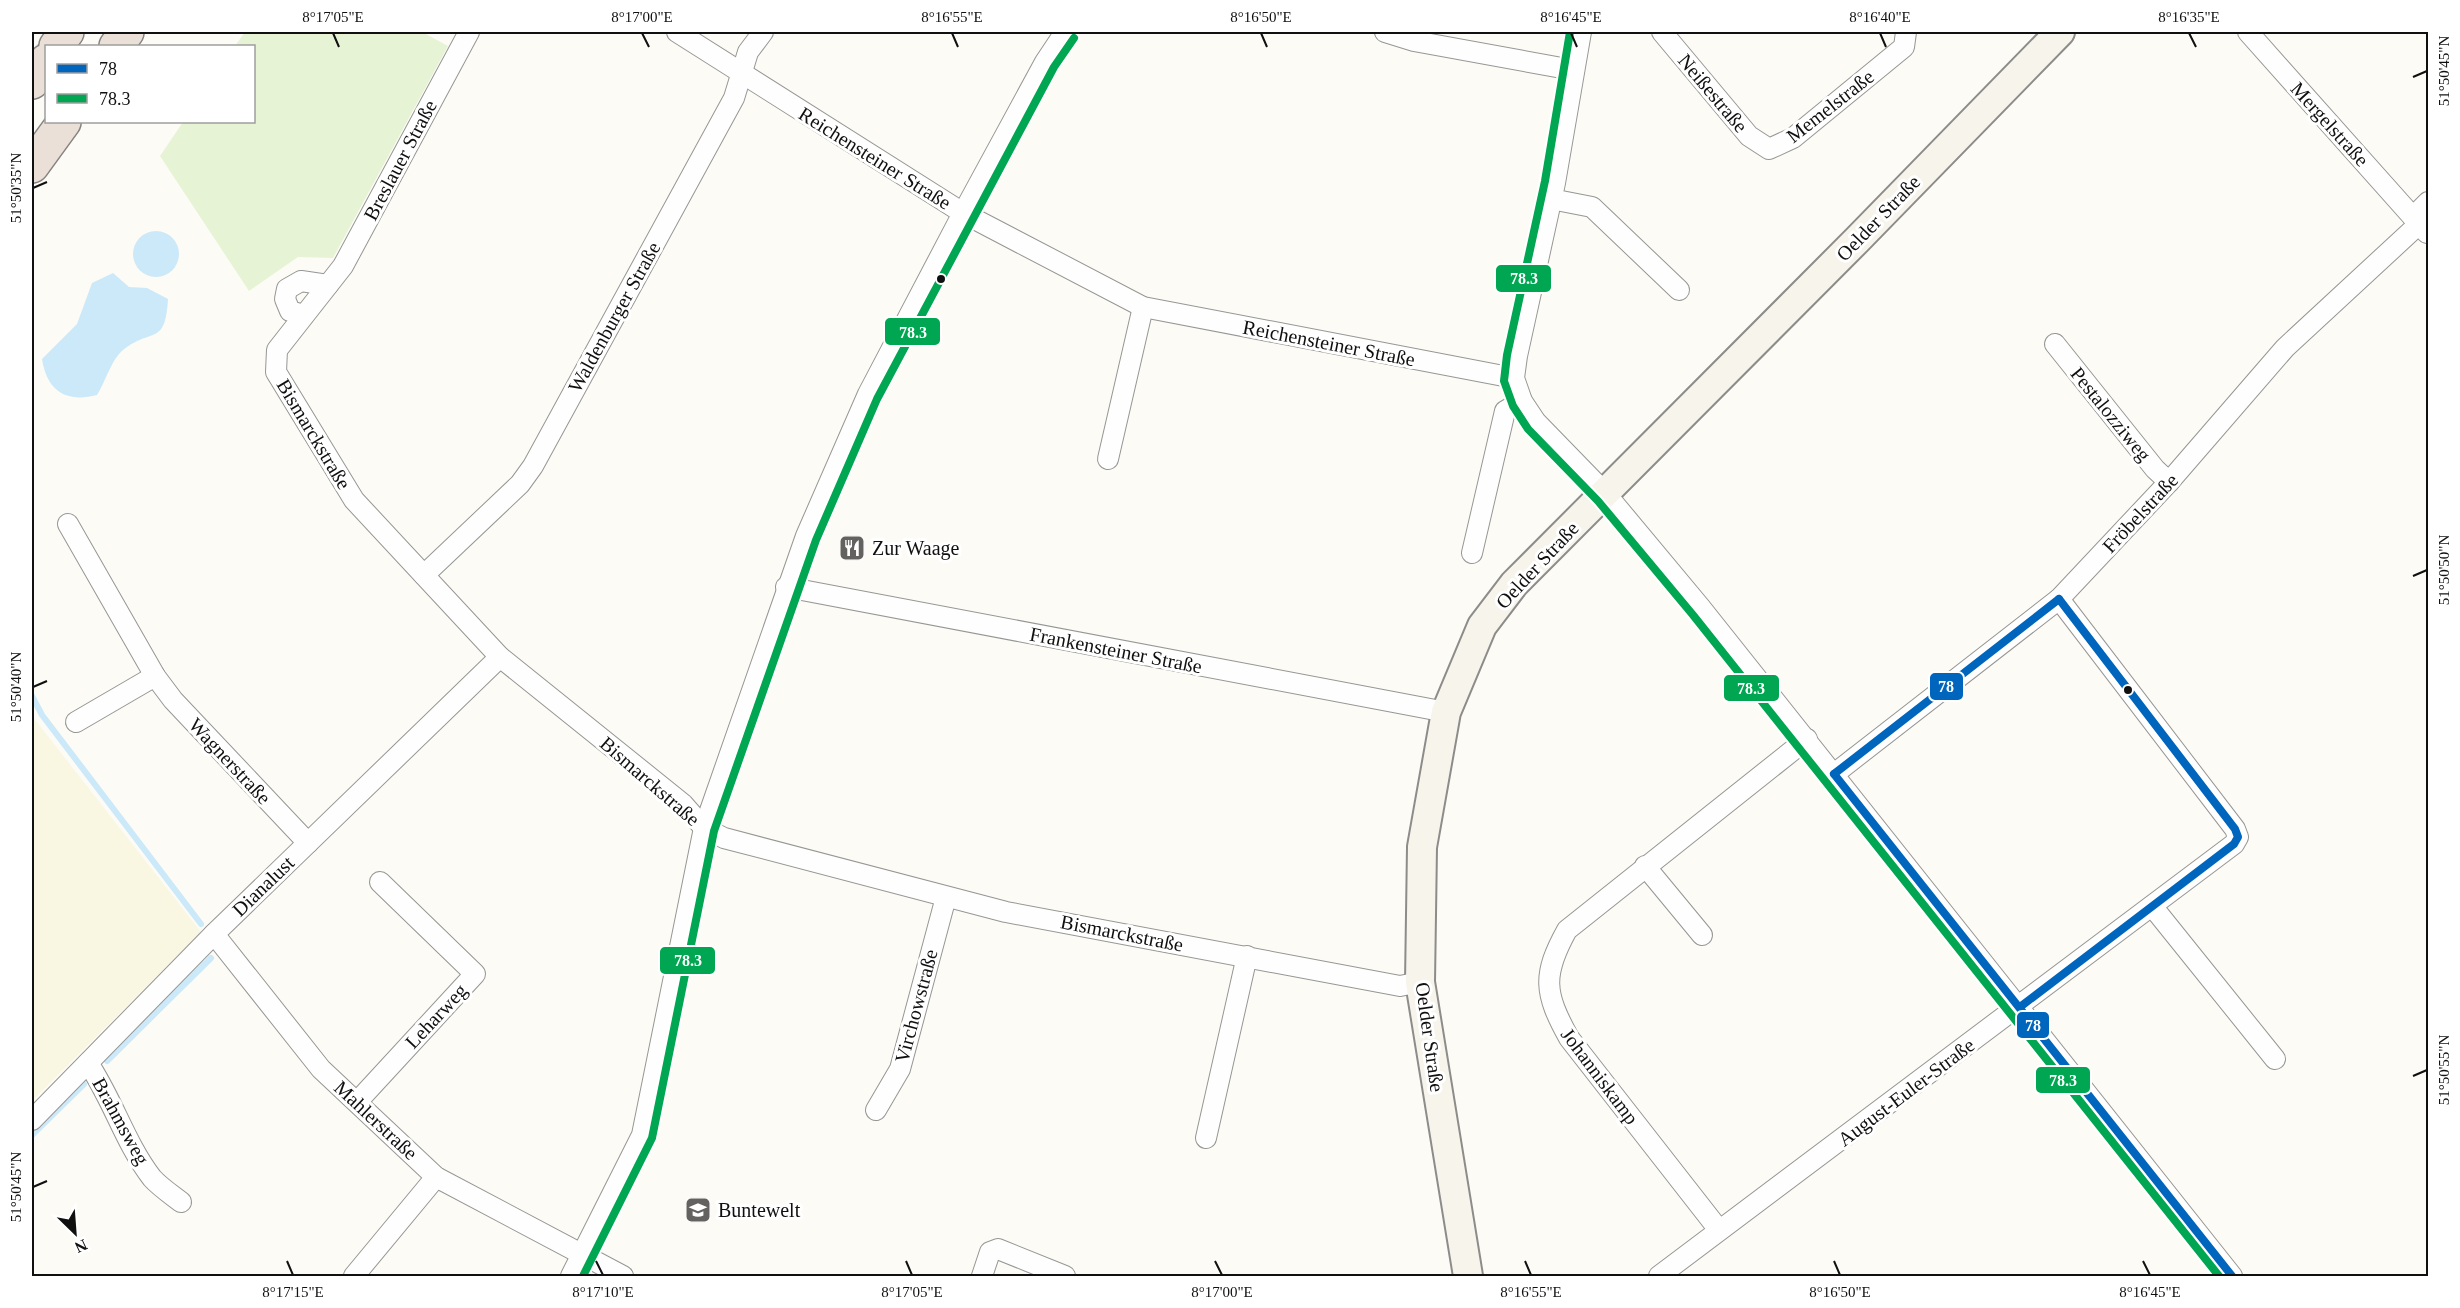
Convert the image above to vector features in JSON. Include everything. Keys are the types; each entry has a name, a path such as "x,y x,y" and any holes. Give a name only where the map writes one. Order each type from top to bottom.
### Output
{"highway":[{"path":"57,45 67,32"},
{"path":"117,45 127,32"},
{"path":"32,82 45,62"},
{"path":"32,166 63,123"}],"street":[{"name":"Breslauer Straße","path":"276,372 277,350 343,266 469,32"},
{"name":"Reichensteiner Straße","path":"677,32 963,213 1143,307 1514,378"},
{"name":"Waldenburger Straße","path":"424,575 520,484 533,466 734,98 748,52 763,32"},
{"path":"571,1276 642,1135 648,1116 704,828 786,587 868,394 1045,62 1065,32"},
{"path":"1385,32 1414,41 1573,70"},
{"path":"1581,32 1551,199 1514,378 1522,401 1552,441 1606,494 1807,739 2232,1276"},
{"name":"Neißestraße","path":"1662,32 1749,136 1769,148"},
{"name":"Memelstraße","path":"1769,148 1793,138 1904,47 1906,32"},
{"name":"Oelder Straße","path":"1468,1276 1420,982 1422,848 1446,712 1482,626 1514,584 1606,494 2060,32"},
{"name":"Mergelstraße","path":"2248,32 2420,225"},
{"path":"1551,199 1592,207 1679,290"},
{"path":"2420,225 2428,202"},
{"name":"Fröbelstraße","path":"1834,774 2059,599 2169,482 2285,348 2420,225"},
{"path":"304,315 290,311 285,299 287,289 301,281 328,285"},
{"path":"1108,459 1143,307"},
{"name":"Pestalozziweg","path":"2055,344 2155,469 2169,482"},
{"name":"Bismarckstraße","path":"276,372 354,500 500,657 683,804 704,828 724,838 1006,912 1400,986 1420,982"},
{"path":"1472,553 1505,411 1522,401"},
{"name":"Wagnerstraße","path":"68,524 155,676 173,700 308,843"},
{"name":"Frankensteiner Straße","path":"786,587 1446,712"},
{"name":"August-Euler-Straße","path":"1659,1276 2234,844 2238,837 2235,829 2059,599"},
{"name":"Dianalust","path":"32,1120 214,934 500,657"},
{"path":"76,722 155,676"},
{"name":"Johanniskamp","path":"1719,1230 1569,1038 1551,997 1548,978 1552,957 1567,930 1807,739"},
{"path":"1645,866 1702,936"},
{"name":"Leharweg","path":"357,1102 475,974 380,882"},
{"name":"Virchowstraße","path":"876,1110 900,1069 946,897"},
{"path":"2152,906 2275,1059"},
{"name":"Mahlerstraße","path":"214,934 321,1069 436,1177 623,1276"},
{"path":"1206,1138 1247,956"},
{"name":"Brahmsweg","path":"88,1063 101,1083 131,1146 153,1179 181,1202"},
{"path":"354,1276 436,1177"},
{"path":"982,1276 990,1252 998,1249 1065,1276"},
{"path":"1022,1276 1039,1265"}],"shaded area":[{"path":"32,716 201,932 32,1101"}],"green space":[{"path":"245,32 422,32 448,46 333,258 298,257 249,291 160,156 182,123 255,123 255,45 236,45"}],"water":[{"path":"156,231 172,238 179,254 172,270 156,277 140,270 133,254 140,238"},
{"path":"113,273 129,287 147,288 168,299 164,324 155,334 133,343 119,354 97,395 67,396 53,387 42,359 77,324 92,283"}],"waterway":[{"path":"32,696 42,715 201,924"},
{"path":"107,1061 211,958"},
{"path":"32,1135 84,1084"}],"transit line":[{"name":"78.3","path":"1570,32 1545,181 1507,355 1504,381 1513,406 1528,429 1598,501 1693,615 2219,1276"},
{"name":"78.3","path":"583,1276 652,1138 714,831 816,540 877,399 1054,67 1074,38"},
{"name":"78","path":"1834,774 2059,599"},
{"name":"78","path":"2020,1007 2234,844 2238,837 2235,829 2059,599"},
{"name":"78","path":"1834,774 2232,1276"}],"place":[{"name":"Zur Waage","path":"852,548"},
{"name":"Buntewelt","path":"698,1210"}]}
